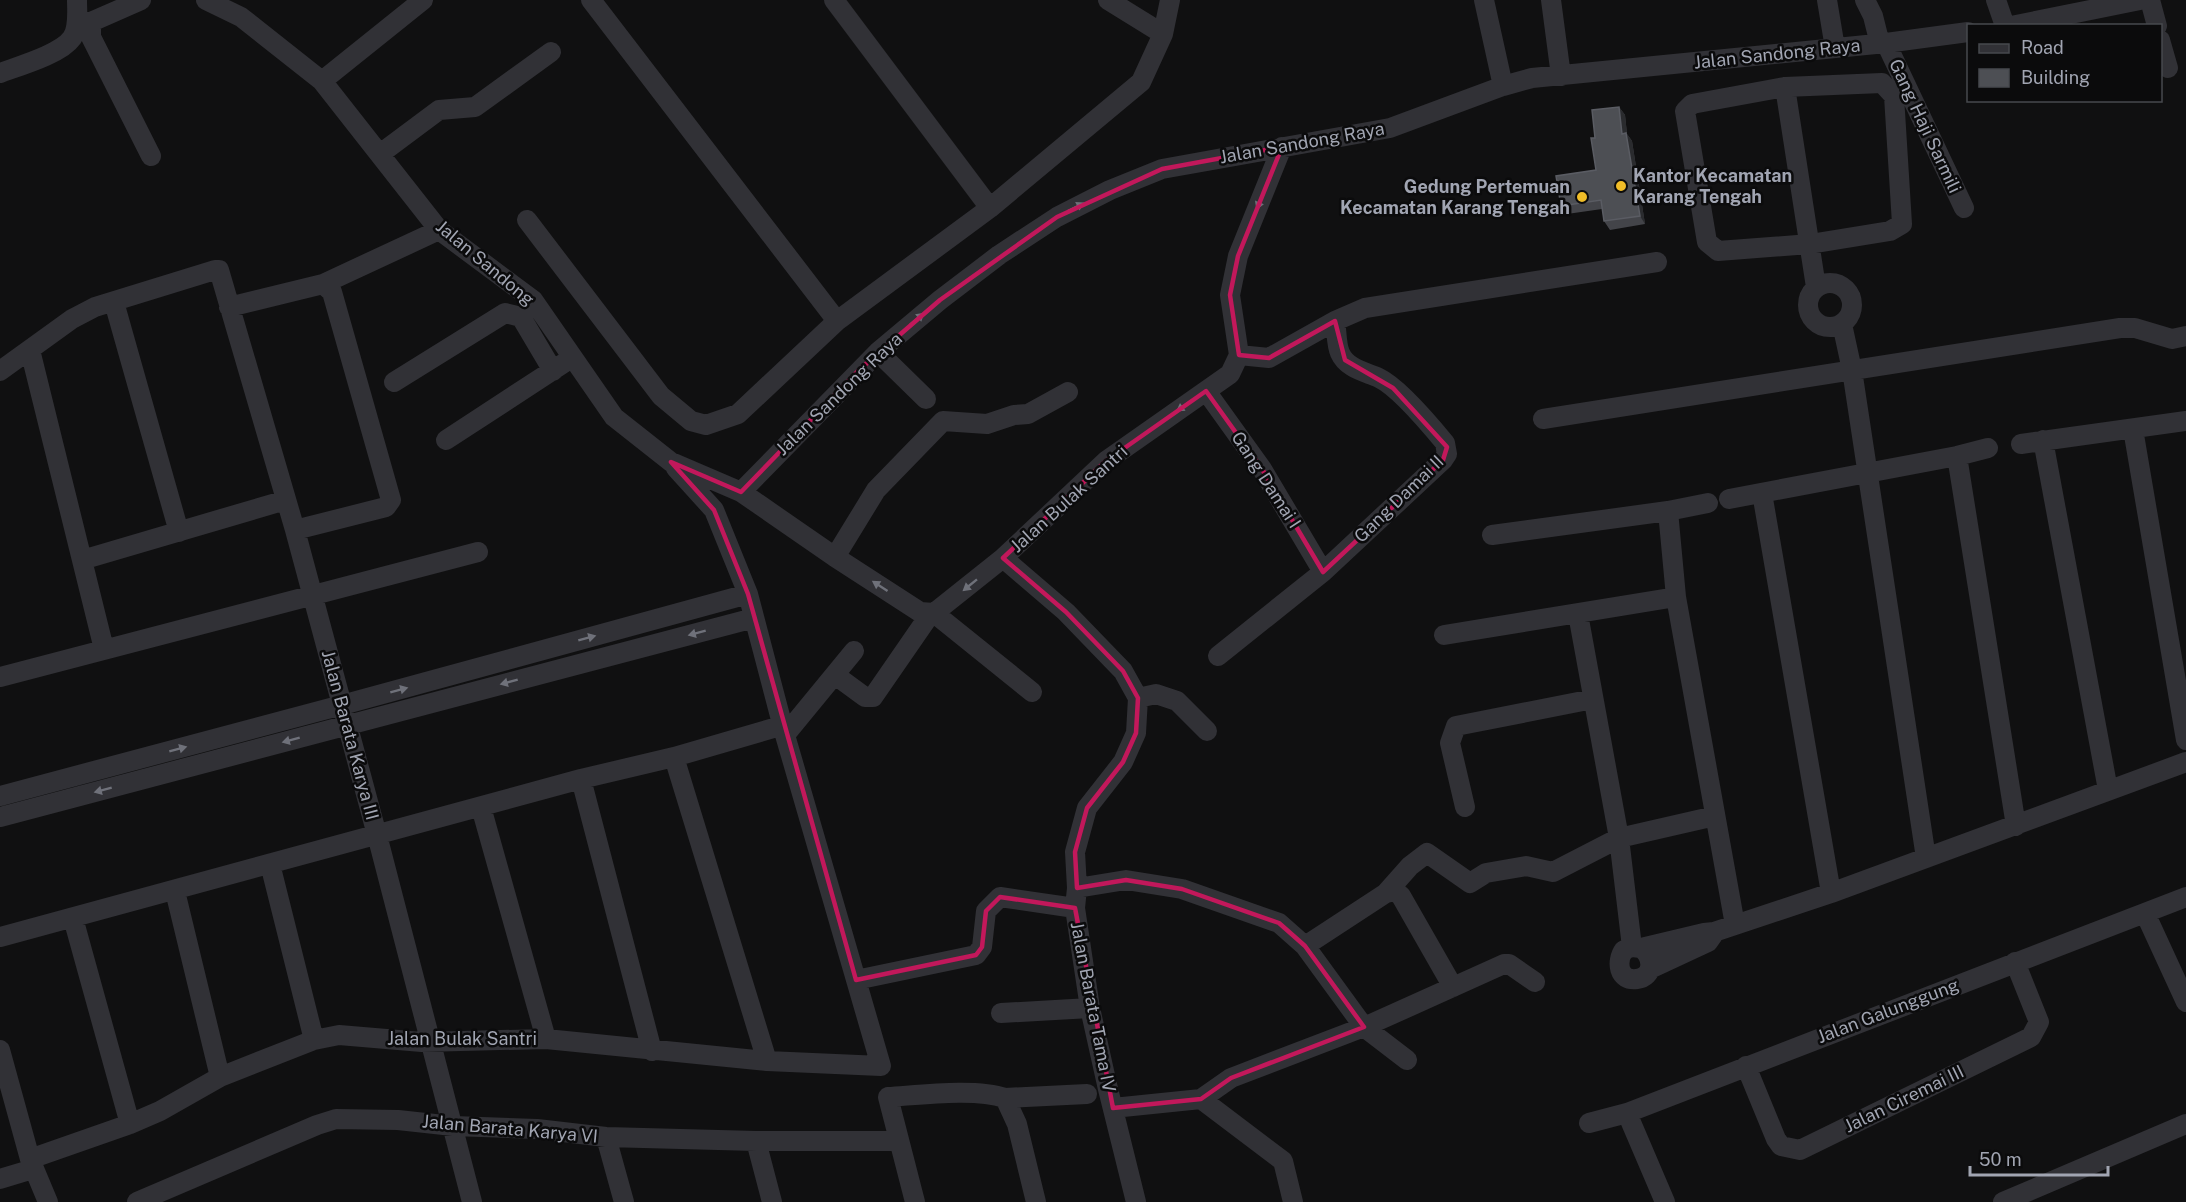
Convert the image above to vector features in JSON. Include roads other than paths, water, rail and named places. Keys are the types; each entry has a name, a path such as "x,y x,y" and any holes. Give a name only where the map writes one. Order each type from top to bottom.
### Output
{"street":[{"path":"77,0 91,37 151,156"},
{"path":"0,73 52,54 72,38 84,22 141,0"},
{"name":"Jalan Sandong","path":"207,0 241,17 322,81 439,230 533,300 614,417 671,462 741,492"},
{"path":"322,81 423,0"},
{"path":"591,0 837,321"},
{"path":"834,0 990,208"},
{"path":"1108,0 1163,34"},
{"path":"527,220 661,396 691,421 706,425 738,414 837,321 990,208 1141,82 1163,34 1170,0"},
{"path":"1484,0 1503,86"},
{"path":"1551,0 1561,76"},
{"path":"1827,0 1835,48"},
{"name":"Gang Haji Sarmili","path":"1865,0 1883,44 1964,208"},
{"path":"1996,0 2004,24"},
{"path":"2031,24 2061,21 2140,0"},
{"path":"2150,0 2156,24"},
{"name":"Jalan Sandong Raya","path":"741,492 878,352 940,300 999,255 1057,217 1110,190 1162,169 1390,128 1503,86 1532,78 1883,44 1967,32"},
{"path":"2162,47 2168,68"},
{"path":"380,154 439,110 476,107 551,52"},
{"path":"1882,83 1894,96 1902,225 1890,231 1810,244 1718,251 1707,242 1684,111 1692,104 1785,87 1882,83"},
{"path":"1785,87 1816,287 1809,299 1809,312 1817,323 1829,327 1842,324 1850,316 1853,304 1849,293 1834,284 1828,283 1816,287"},
{"path":"1282,147 1238,256 1230,295 1239,355 1269,358 1335,321 1365,308 1657,262"},
{"path":"229,308 322,284 439,230"},
{"name":"Jalan Barata Karya III","path":"114,302 219,270 295,530 432,1042 472,1202"},
{"path":"295,530 386,507 391,500 332,292 322,284"},
{"path":"0,371 72,319 95,307 114,302 179,532"},
{"path":"394,382 505,313 521,317 553,371"},
{"name":"Gang Damai II","path":"1323,572 1447,454 1446,443 1393,388 1378,377 1367,375 1353,367 1345,360 1340,354 1335,321"},
{"path":"1842,324 1852,370 1926,858"},
{"path":"1543,419 2120,328 2135,328 2172,339 2186,336"},
{"path":"30,350 104,650"},
{"path":"878,352 926,399"},
{"name":"Jalan Bulak Santri","path":"835,675 866,697 873,697 933,613 1003,558 1106,461 1230,374 1239,355"},
{"path":"446,440 573,358"},
{"name":"Gang Damai I","path":"1206,391 1262,469 1323,572"},
{"path":"835,557 876,490 943,421 987,424 1028,414 1068,392"},
{"path":"2021,444 2186,422"},
{"path":"2133,429 2186,740"},
{"path":"2043,440 2108,790"},
{"path":"1729,499 1866,474 1988,448"},
{"path":"1957,456 2016,825"},
{"path":"671,462 714,510 748,594 856,980 976,955 982,947 986,911 1000,897 1074,908"},
{"path":"741,492 920,612 933,613 1032,692"},
{"path":"1762,494 1830,893"},
{"path":"82,560 286,500"},
{"path":"1492,535 1668,511 1708,503"},
{"path":"1668,511 1676,597 1735,925"},
{"path":"0,677 478,552"},
{"path":"1003,558 1066,612 1123,671 1138,698 1156,694 1177,701 1207,731"},
{"path":"1218,656 1323,572"},
{"path":"0,817 748,594"},
{"path":"1444,636 1676,597"},
{"path":"1578,614 1619,838 1636,947"},
{"path":"0,796 754,618"},
{"path":"0,937 581,779 785,730 854,651"},
{"name":"Jalan Barata Tama IV","path":"1137,1202 1090,1008 1074,908 1077,888 1075,852 1087,808 1123,762 1136,733 1138,698"},
{"path":"1465,807 1450,743 1456,726 1593,699"},
{"path":"674,757 767,1061"},
{"path":"1636,947 1648,953 1651,961 1650,969 1645,976 1637,980 1628,978 1618,966 1619,957 1624,950 1636,947 1704,933 1714,933 1830,893 2186,762"},
{"path":"581,779 652,1051"},
{"path":"481,807 546,1039"},
{"path":"1305,946 1386,893 1410,866 1427,853 1470,882 1486,873 1526,866 1553,872 1619,838 1715,816"},
{"path":"270,864 314,1040"},
{"path":"1077,888 1126,880 1182,889 1279,923 1305,946 1365,1027 1407,1060"},
{"path":"175,891 220,1077"},
{"path":"1386,893 1395,891 1401,896 1454,987"},
{"name":"Jalan Galunggung","path":"1590,1124 1627,1113 2186,897"},
{"path":"2145,913 2186,1002"},
{"path":"73,918 130,1124"},
{"path":"1650,969 1708,942 1714,933"},
{"name":"Jalan Ciremai III","path":"1746,1066 1776,1139 1781,1146 1800,1150 2031,1037 2038,1022 2015,962"},
{"path":"1113,1108 1201,1099 1231,1077 1365,1027 1504,964 1509,964 1535,982"},
{"name":"Jalan Bulak Santri","path":"0,1179 160,1111 220,1077 314,1040 339,1035 432,1042 546,1039 767,1061 881,1066 856,980"},
{"path":"1001,1013 1090,1008"},
{"path":"0,1050 32,1164 48,1202"},
{"path":"915,1202 888,1097 994,1094 1005,1098 1087,1094"},
{"path":"1005,1098 1017,1124 1036,1202"},
{"path":"1201,1099 1283,1161 1293,1202"},
{"path":"1627,1113 1665,1202"},
{"name":"Jalan Barata Karya VI","path":"137,1202 336,1119 398,1120 453,1126 537,1129 606,1137 756,1141 899,1141"},
{"path":"2003,1202 2186,1125"},
{"path":"606,1137 624,1202"},
{"path":"756,1141 772,1202"}],"place":[{"name":"Kantor Kecamatan Karang Tengah","path":"1621,186"},
{"name":"Gedung Pertemuan Kecamatan Karang Tengah","path":"1582,197"}]}
